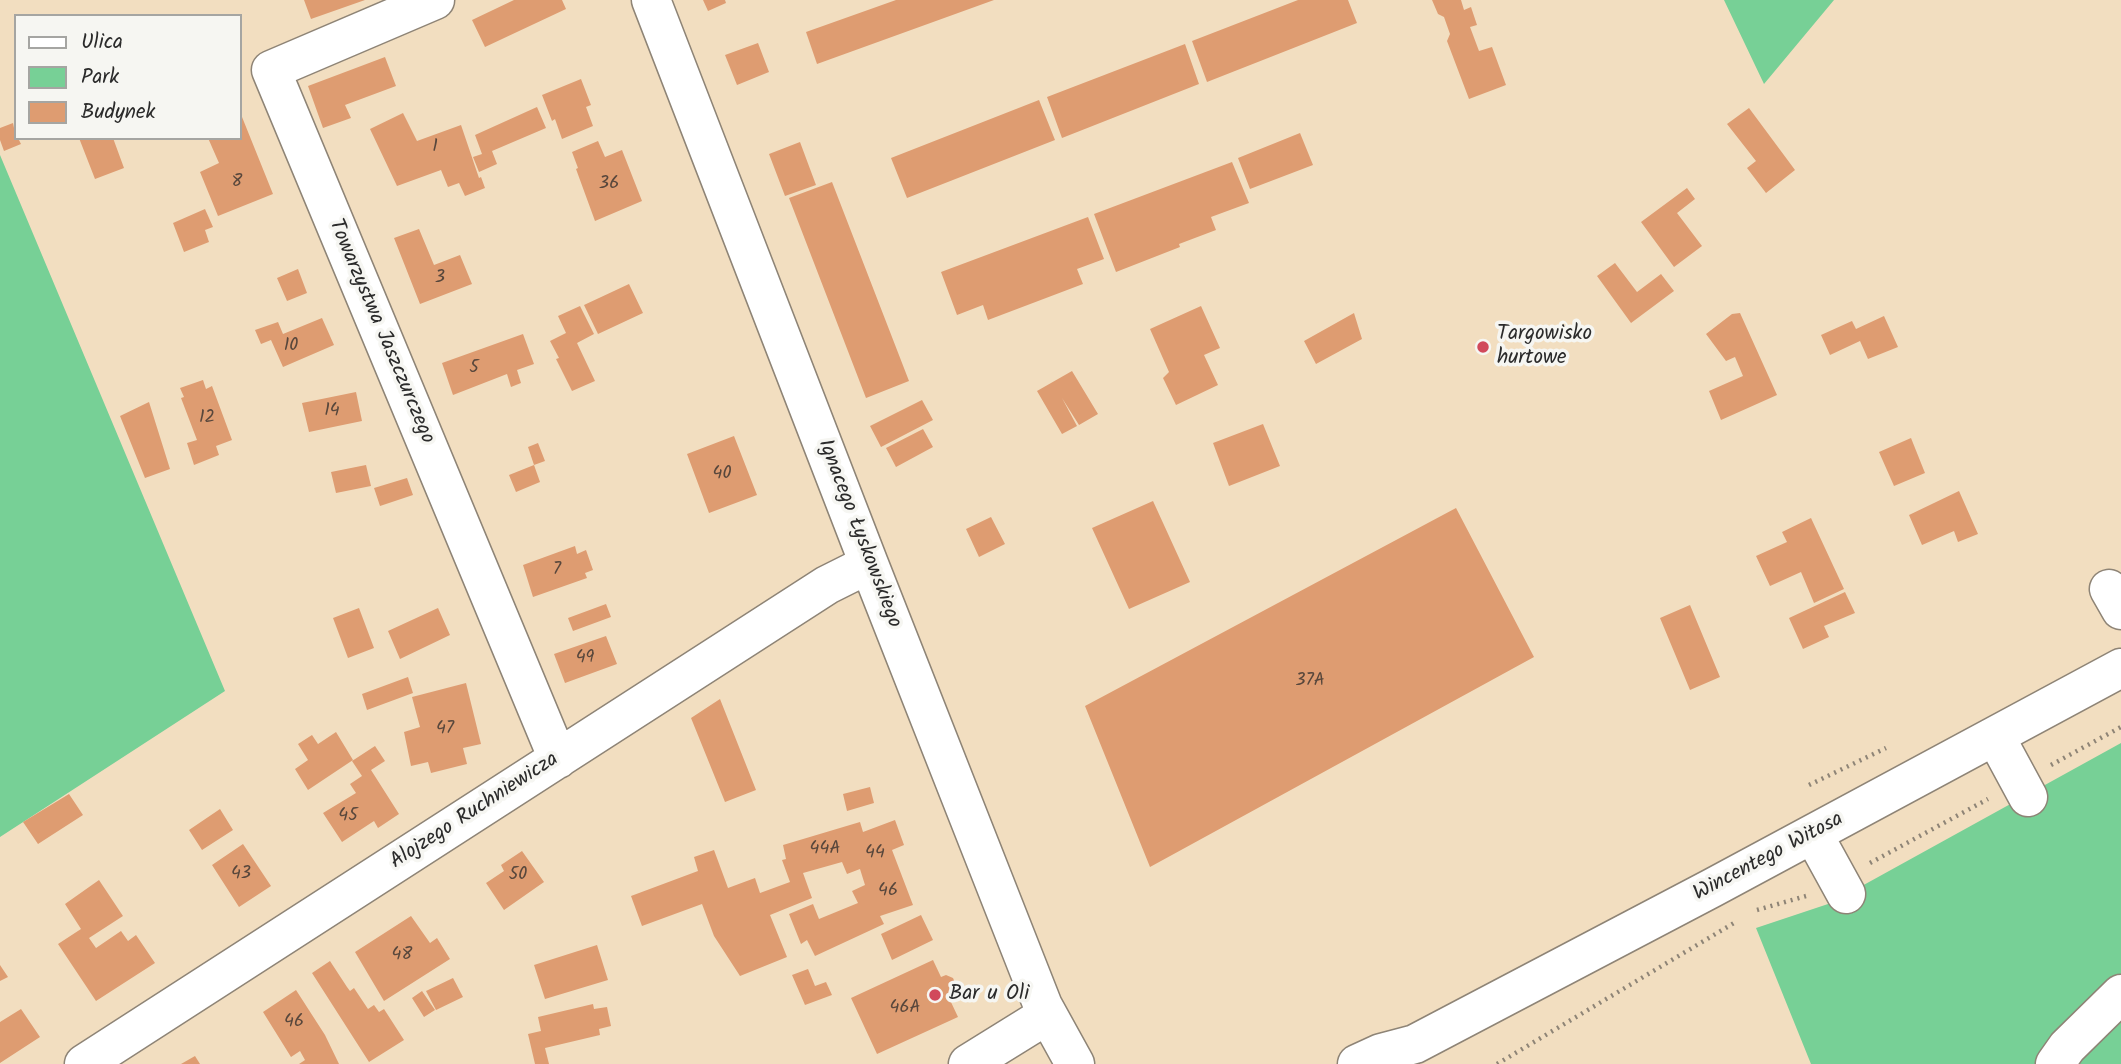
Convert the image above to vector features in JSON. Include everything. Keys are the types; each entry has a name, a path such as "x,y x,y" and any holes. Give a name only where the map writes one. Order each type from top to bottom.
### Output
{"street":[{"name":"Towarzystwa Jaszczurczego","path":"435,0 271,70 558,759"},
{"name":"Ignacego Łyskowskiego","path":"651,0 1047,1015 1075,1064"},
{"name":"Alojzego Ruchniewicza","path":"84,1064 827,584 869,564"},
{"name":"Wincentego Witosa","path":"1357,1064 1381,1053 1407,1054 2121,668"},
{"path":"1995,736 2028,797"},
{"path":"1813,834 1846,894"},
{"path":"2055,1064 2067,1047 2121,994"},
{"path":"968,1064 1047,1015"}],"green space":[{"path":"1724,0 1834,0 1764,84"},
{"path":"0,155 225,691 0,837"},
{"path":"2121,743 2121,1064 1811,1064 1756,928 1831,903"}],"building":[{"path":"304,0 365,0 311,19"},
{"path":"514,0 562,0 566,9 485,47 472,20"},
{"path":"703,0 725,0 726,3 708,11"},
{"path":"896,0 994,0 817,64 806,32"},
{"path":"1298,0 1348,0 1357,23 1207,82 1192,41"},
{"path":"1432,0 1461,0 1464,10 1471,7 1477,25 1470,27 1479,51 1492,47 1506,85 1469,99 1447,41 1450,34 1444,17 1438,14"},
{"path":"758,43 769,72 737,85 725,55"},
{"path":"1185,44 1199,84 1062,138 1047,97"},
{"path":"385,57 396,86 345,105 351,118 323,128 308,86"},
{"path":"581,79 591,105 586,107 593,126 562,139 542,95"},
{"path":"1039,100 1055,140 907,198 891,158"},
{"path":"537,107 546,128 492,151 497,164 479,172 473,157 482,154 475,135"},
{"path":"1749,108 1795,170 1766,193 1747,168 1756,161 1727,124"},
{"path":"403,113 417,141 461,125 485,188 465,196 459,183 448,187 441,170 397,186 370,129"},
{"path":"242,117 273,194 218,216 200,172 219,163 209,140 242,140"},
{"path":"13,123 14,140 19,140 21,144 4,151 0,128"},
{"path":"1300,133 1313,165 1250,189 1238,158"},
{"path":"80,140 114,140 124,168 95,179"},
{"path":"598,141 605,157 622,150 642,201 595,221 572,152"},
{"path":"800,142 816,185 785,196 769,154"},
{"path":"1232,162 1249,203 1211,217 1216,230 1116,272 1094,214"},
{"path":"832,182 909,381 866,398 789,198"},
{"path":"1687,188 1695,199 1677,213 1702,246 1674,267 1641,222"},
{"path":"205,209 213,227 205,230 209,242 184,252 173,223"},
{"path":"1088,217 1104,259 1077,269 1083,284 988,320 983,305 957,315 941,272"},
{"path":"419,229 434,265 460,255 472,284 420,304 394,238"},
{"path":"1615,263 1637,292 1661,274 1674,291 1631,323 1597,276"},
{"path":"298,269 307,293 287,301 277,278"},
{"path":"629,284 643,313 598,334 584,305"},
{"path":"580,306 594,334 577,343 595,381 572,391 550,341 566,333 558,316"},
{"path":"1201,306 1220,348 1204,355 1218,385 1176,405 1163,378 1169,372 1150,329"},
{"path":"1354,313 1362,339 1316,364 1304,341"},
{"path":"1740,313 1777,395 1721,420 1709,391 1743,376 1735,357 1726,361 1706,334 1732,314"},
{"path":"1884,316 1898,347 1868,359 1860,341 1830,355 1821,335 1852,321 1856,329"},
{"path":"322,318 334,345 283,367 271,340 261,344 255,330 278,322 283,334"},
{"path":"523,334 534,364 517,370 521,383 511,387 507,374 453,395 442,363"},
{"path":"1072,371 1098,414 1079,425 1062,398 1077,426 1062,434 1037,391"},
{"path":"203,380 206,389 212,386 232,440 216,446 219,455 194,465 187,443 197,440 181,398 184,397 180,388"},
{"path":"356,392 362,421 309,432 302,403"},
{"path":"922,400 933,420 881,447 870,426"},
{"path":"149,402 170,469 145,478 120,416"},
{"path":"1263,424 1280,466 1229,486 1213,443"},
{"path":"923,429 933,447 896,467 886,448"},
{"path":"734,436 757,495 709,513 687,454"},
{"path":"1911,438 1925,473 1894,486 1879,452"},
{"path":"538,443 545,461 534,465 528,447"},
{"path":"366,465 371,486 336,493 331,472"},
{"path":"534,465 540,482 516,492 509,475"},
{"path":"407,478 413,495 380,506 374,488"},
{"path":"1959,491 1978,534 1958,542 1954,531 1922,545 1909,515"},
{"path":"1153,501 1190,582 1129,609 1092,528"},
{"path":"1456,508 1534,657 1150,867 1085,706"},
{"path":"991,517 1005,544 979,557 966,529"},
{"path":"1811,518 1844,589 1814,603 1801,572 1770,586 1756,556 1787,542 1782,532"},
{"path":"575,546 577,554 586,550 593,570 585,573 587,578 533,597 523,565"},
{"path":"1845,592 1855,613 1824,626 1829,637 1803,649 1789,618"},
{"path":"606,604 611,617 573,631 568,618"},
{"path":"1690,605 1720,677 1690,690 1660,618"},
{"path":"359,608 374,648 348,658 333,618"},
{"path":"438,608 450,635 400,659 388,631"},
{"path":"606,636 617,664 565,683 554,654"},
{"path":"408,677 413,693 367,710 362,694"},
{"path":"466,683 481,744 463,748 467,764 431,773 428,762 411,766 404,732 420,727 412,697"},
{"path":"720,699 756,790 725,802 691,718"},
{"path":"336,732 353,760 308,790 295,769 308,760 298,744 312,735 318,744"},
{"path":"375,746 385,761 371,770 399,814 378,828 374,821 342,842 323,813 356,793 350,784 362,776 352,761"},
{"path":"870,787 874,803 847,811 843,794"},
{"path":"69,794 83,815 38,844 23,822"},
{"path":"220,809 233,830 202,850 189,830"},
{"path":"895,820 904,845 892,850 913,905 880,916 884,924 815,956 807,940 801,944 789,914 813,904 819,919 858,903 852,891 865,885 860,869 847,874 842,862 803,873 812,898 770,915 787,957 740,976 714,936 702,904 642,926 631,896 698,871 694,857 714,850 728,888 755,878 760,893 790,882 782,860 786,859 783,845 860,822 863,832"},
{"path":"243,844 271,886 239,907 212,865"},
{"path":"522,851 544,882 504,910 486,883 504,871 501,865"},
{"path":"99,880 123,916 89,938 96,948 121,931 128,941 136,935 155,963 96,1001 58,944 81,929 65,904"},
{"path":"921,915 933,940 892,960 881,934"},
{"path":"411,916 430,943 437,938 450,959 384,1001 355,952"},
{"path":"597,945 608,980 545,999 534,965"},
{"path":"933,960 941,977 946,975 953,978 958,990 956,997 950,1000 958,1017 877,1054 851,998"},
{"path":"330,961 350,991 354,988 368,1009 374,1005 379,1012 384,1009 404,1040 369,1062 312,973"},
{"path":"0,965 8,977 0,981"},
{"path":"808,969 815,986 826,982 832,995 805,1005 792,975"},
{"path":"453,978 463,997 436,1010 426,991"},
{"path":"296,990 325,1035 339,1064 299,1064 305,1060 300,1051 291,1057 263,1012"},
{"path":"422,991 435,1010 424,1017 412,998"},
{"path":"593,1004 594,1009 607,1007 611,1026 599,1029 600,1035 545,1048 549,1064 535,1064 528,1034 541,1031 538,1017"},
{"path":"21,1009 40,1037 0,1063 0,1022"},
{"path":"195,1056 200,1064 181,1064"}],"place":[{"name":"Targowisko hurtowe","path":"1483,347"},
{"name":"Bar u Oli","path":"935,995"}]}
